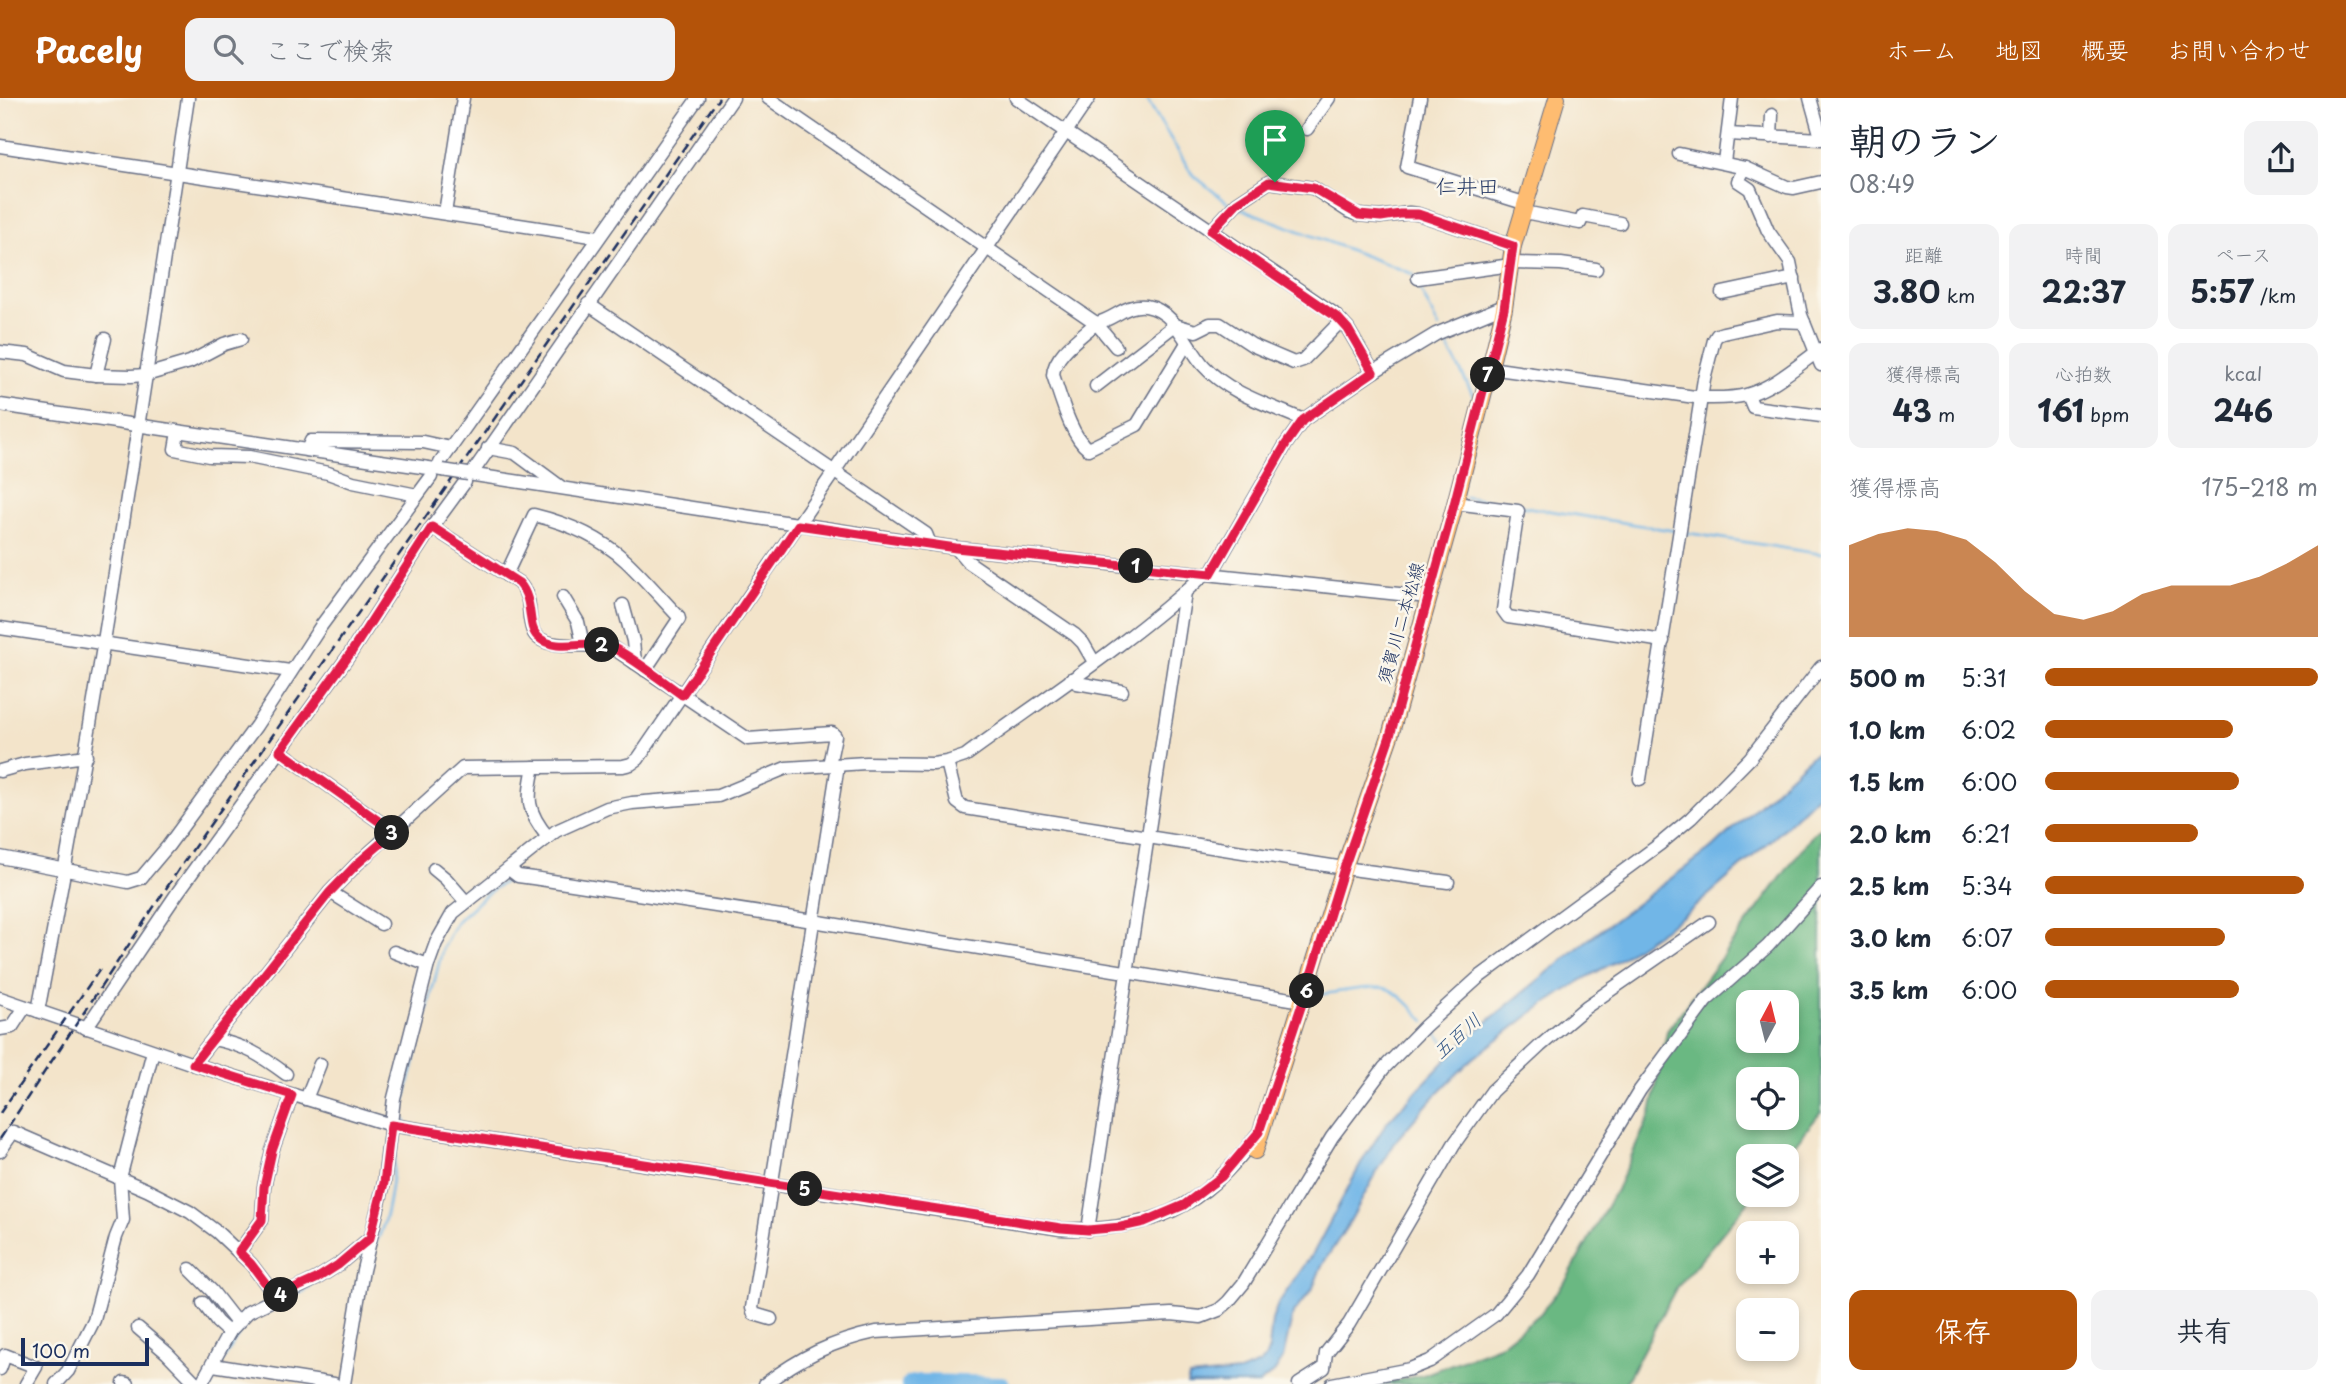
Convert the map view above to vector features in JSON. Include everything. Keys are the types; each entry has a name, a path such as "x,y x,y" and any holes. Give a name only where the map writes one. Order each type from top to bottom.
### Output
{"main road":[{"name":"須賀川二本松線","path":"1255,1151 1344,868 1390,736 1455,503 1504,309 1512,258 1557,98"}],"street":[{"path":"38,1011 66,870 105,643 188,98"},
{"path":"444,212 463,98"},
{"path":"0,857 128,882 141,878 168,846 256,726 290,671 438,470 598,237 698,98"},
{"path":"86,1028 178,892 350,654 432,527 733,98"},
{"path":"768,98 1096,323 1116,347"},
{"path":"1016,98 1341,321 1373,372"},
{"path":"193,1064 330,892 463,768 631,764 638,759 1089,98"},
{"path":"1307,129 1329,98"},
{"path":"1420,98 1407,167 1525,208 1580,223 1583,216 1620,223"},
{"path":"1724,162 1732,98"},
{"path":"1728,134 1821,138 1810,98"},
{"path":"1771,136 1773,115"},
{"path":"0,146 598,237"},
{"path":"1679,154 1745,168 1787,187 1821,182"},
{"path":"1489,368 1702,398 1726,398 1748,395 1819,356 1804,322 1790,262 1768,232 1750,189 1738,180 1745,168"},
{"path":"1211,231 1233,207 1269,182 1313,188 1359,215 1381,217 1418,214 1512,258 1597,269"},
{"path":"1419,278 1512,258"},
{"path":"1722,293 1794,278"},
{"path":"588,304 926,534 930,544"},
{"path":"1187,343 1137,425 1088,449 1081,443 1053,372 1064,353 1096,323 1138,306 1160,311 1175,325 1204,366 1219,379 1236,390 1303,420"},
{"path":"344,1384 370,1238 384,1183 394,1098 436,943 448,919 466,902 568,824 617,806 718,796 786,768 918,765 947,762 965,756 1094,662 1208,573 1303,420 1373,372 1440,332 1499,308 1504,309"},
{"path":"1175,325 1196,331 1210,324 1220,324 1252,345 1294,363 1303,360 1341,321"},
{"path":"1640,779 1704,379 1714,340 1717,335 1777,321 1804,322"},
{"path":"1096,386 1175,325"},
{"path":"96,375 105,339"},
{"path":"0,352 27,355 54,368 96,375 146,375 190,362 224,344 242,339"},
{"path":"1748,395 1753,407 1821,416"},
{"path":"0,405 956,548 1428,597"},
{"path":"178,432 175,449 209,456 249,457 417,495"},
{"path":"307,450 311,441 423,442 451,448"},
{"path":"488,449 515,453 563,488"},
{"path":"1455,503 1518,511 1503,610 1508,617 1663,641"},
{"path":"506,575 534,515 581,531 615,552 679,619 640,667"},
{"path":"432,527 506,575 527,592 533,630 539,638 551,644 613,648 748,739 832,733 835,736 834,765 813,921 752,1308 754,1314 771,1319"},
{"path":"956,548 967,561 1075,635 1094,662"},
{"path":"1088,1230 1185,592"},
{"path":"563,597 578,622 583,644"},
{"path":"623,605 640,667"},
{"path":"0,628 290,671"},
{"path":"765,1384 810,1354 850,1338 876,1332 1171,1314 1201,1317 1219,1310 1243,1284 1332,1137 1384,1068 1424,1026 1478,978 1660,844 1691,817 1750,758 1821,667"},
{"path":"1071,679 1077,683 1122,691"},
{"path":"280,751 394,832"},
{"path":"0,771 25,764 86,756"},
{"path":"947,762 957,802 965,807 1344,868 1448,882"},
{"path":"534,767 528,799 534,817 548,837"},
{"path":"434,869 466,902"},
{"path":"509,869 518,876 1303,1001"},
{"path":"1332,1384 1410,1369 1430,1361 1496,1314 1528,1275 1640,1090 1706,1001 1768,946 1821,887"},
{"path":"330,892 381,924"},
{"path":"1299,1384 1324,1368 1325,1353 1349,1324 1454,1144 1492,1091 1586,1007 1709,922"},
{"path":"394,952 428,965"},
{"path":"0,998 193,1064 391,1125 1030,1225 1088,1230 1132,1225 1184,1205 1221,1177 1259,1132"},
{"path":"0,1029 12,1027 25,1007"},
{"path":"213,1039 256,1052 286,1074"},
{"path":"56,1384 68,1371 94,1320 123,1220 120,1178 153,1051"},
{"path":"306,1099 320,1063"},
{"path":"239,1252 262,1220 264,1187 272,1151 292,1095"},
{"path":"0,1151 13,1132 120,1178 190,1212 239,1252 276,1297"},
{"path":"138,1328 199,1384 213,1365 233,1328 248,1312 316,1279 338,1265 370,1238"},
{"path":"190,1269 212,1292 233,1328"},
{"path":"203,1303 217,1322 233,1328"},
{"path":"0,1369 5,1355 36,1367 26,1384"},
{"path":"213,1365 334,1384"}],"green space":[{"path":"1821,828 1821,1112 1795,1144 1736,1144 1736,1207 1744,1207 1675,1290 1625,1384 1378,1384 1423,1375 1499,1346 1540,1314 1567,1279 1616,1190 1651,1113 1667,1031 1814,833"}],"water":[{"path":"1821,750 1821,792 1776,836 1689,912 1532,1013 1471,1060 1430,1101 1398,1138 1322,1265 1312,1290 1293,1313 1283,1358 1275,1371 1259,1384 1187,1384 1189,1377 1239,1372 1260,1364 1266,1357 1272,1320 1278,1304 1315,1250 1364,1158 1388,1121 1466,1039 1585,942 1716,845 1810,757"}],"waterway":[{"path":"1146,98 1192,174 1229,204"},
{"path":"1239,208 1413,274 1414,277"},
{"path":"1417,283 1439,328"},
{"path":"1443,337 1475,399"},
{"path":"1465,497 1503,503"},
{"path":"1520,506 1676,531"},
{"path":"1682,532 1821,554"},
{"path":"406,1121 400,1119 443,947 456,922 485,895 511,877"},
{"path":"1311,996 1362,988 1388,989 1403,999 1425,1021"},
{"path":"1430,1026 1454,1052"},
{"path":"374,1246 384,1223 397,1137 402,1132"},
{"path":"222,1362 246,1322 310,1288"},
{"path":"209,1384 216,1371"},
{"name":"五百川","path":"909,1384 1002,1384"}],"railway":[{"path":"0,1139 179,869 719,98"},
{"path":"0,1113 100,969"}],"district":[{"name":"仁井田","path":"1467,187"}],"route":[{"path":"1275,182 1313,188 1348,211 1359,215 1381,217 1418,214 1513,246 1504,309 1452,512 1390,736 1344,868 1259,1132 1245,1152 1205,1192 1167,1214 1121,1227 1088,1230 1030,1225 391,1125 384,1183 370,1238 338,1265 316,1279 276,1297 239,1252 262,1220 264,1187 272,1151 292,1095 193,1064 330,892 394,832 280,751 350,654 432,527 519,583 527,592 533,630 539,638 551,644 606,645 682,695 798,525 956,548 1211,574 1286,444 1303,420 1373,372 1348,329 1338,318 1211,231 1237,203 1261,185 1275,182"}]}
